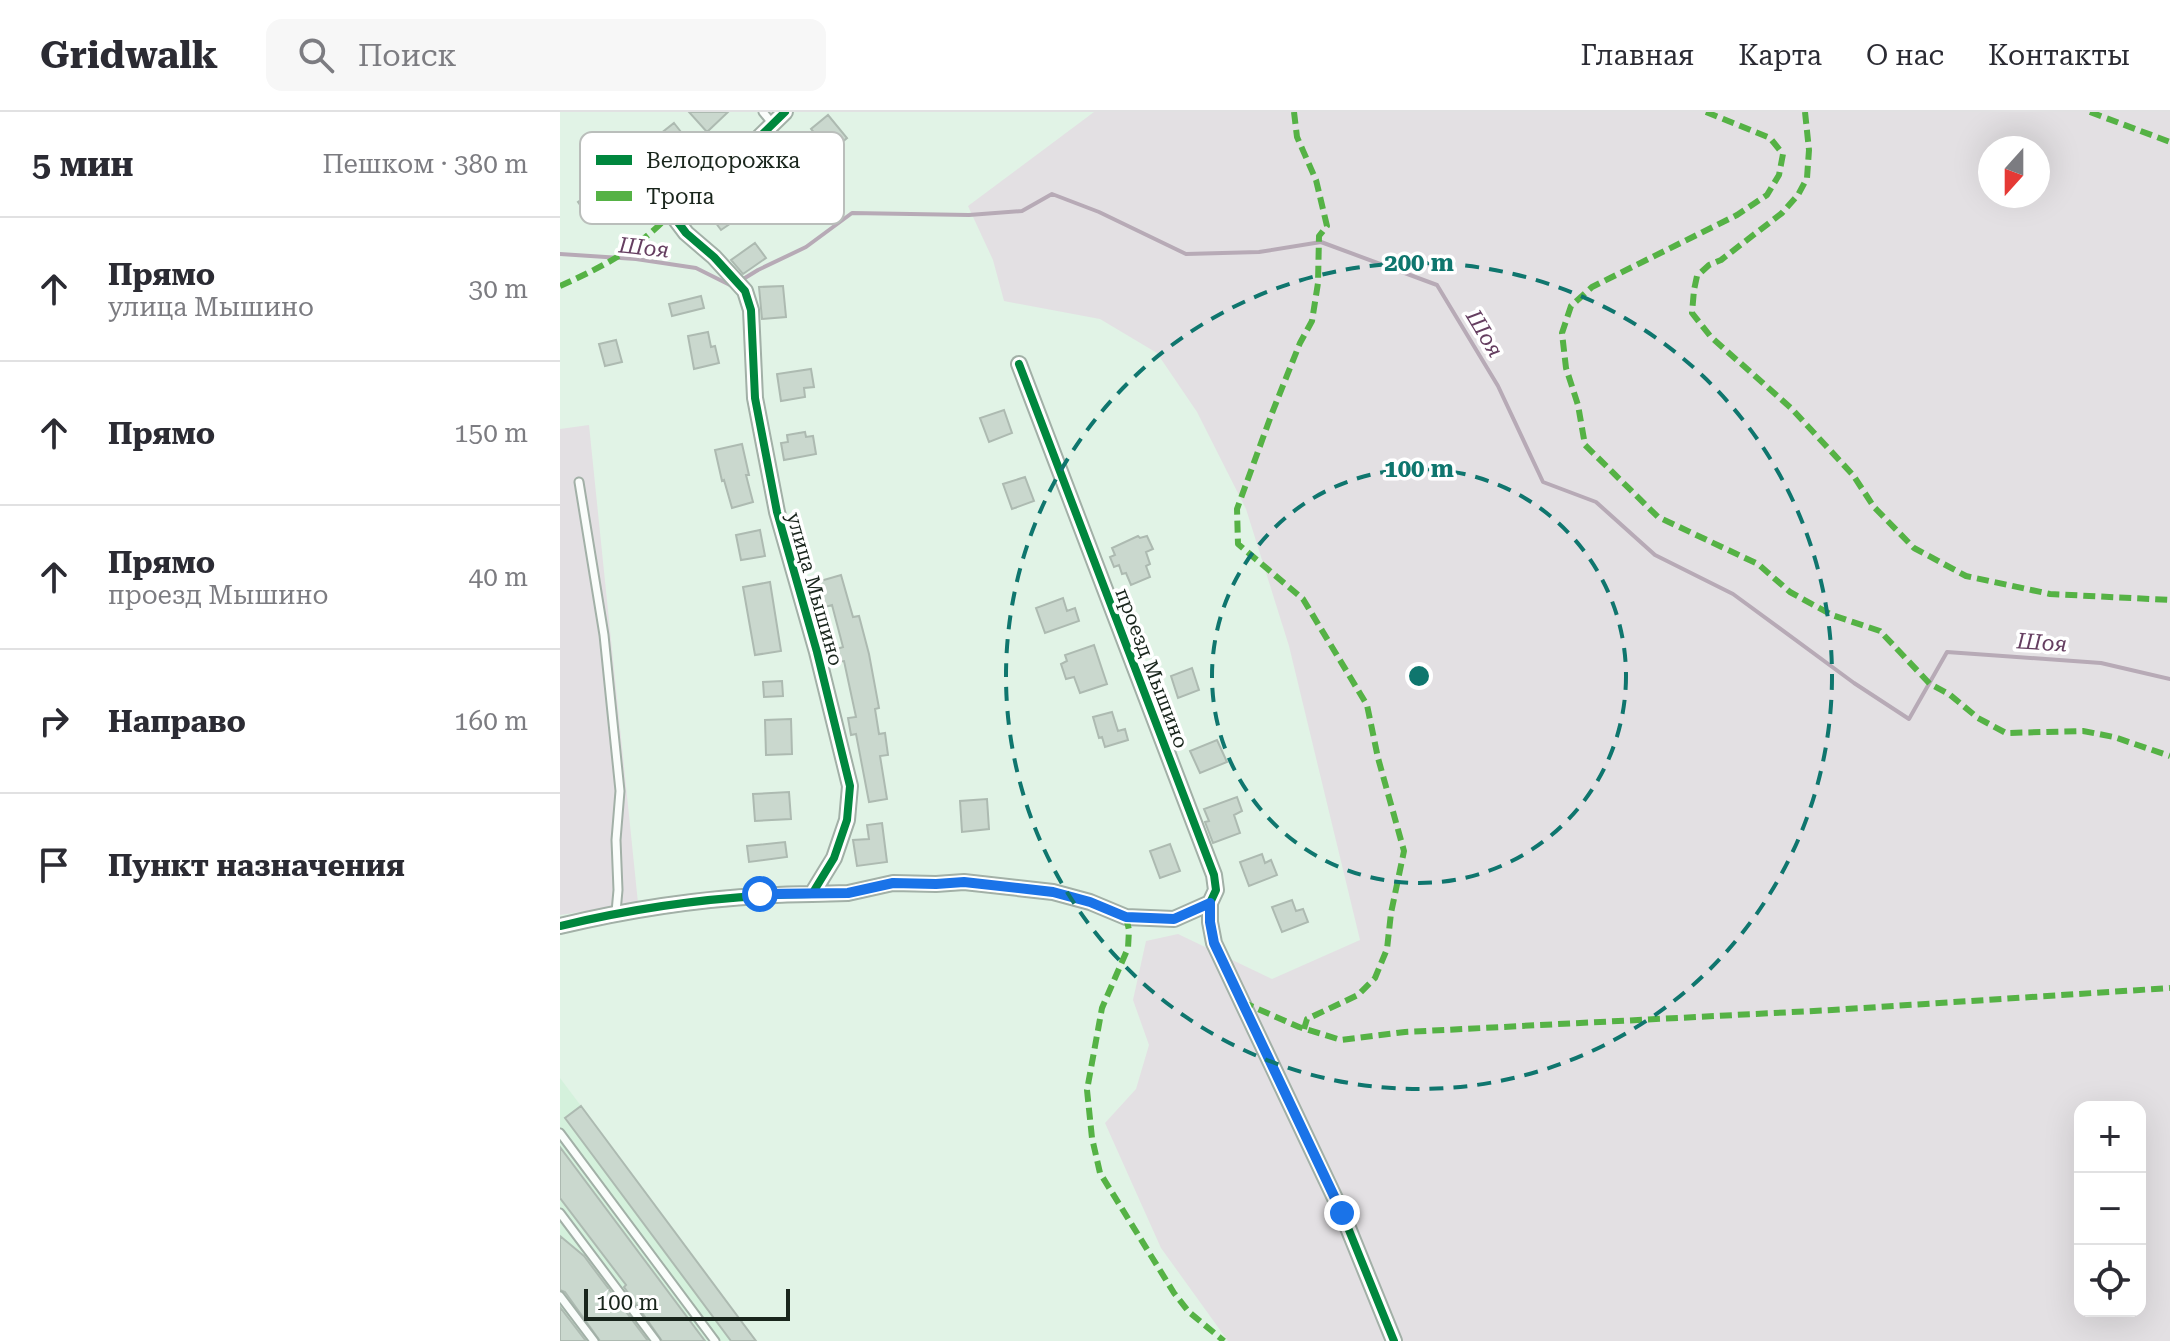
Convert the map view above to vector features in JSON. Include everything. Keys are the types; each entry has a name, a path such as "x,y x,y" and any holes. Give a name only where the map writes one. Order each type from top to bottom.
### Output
{"street":[{"name":"улица Мышино","path":"768,117 785,112"},
{"name":"улица Мышино","path":"679,224 745,291 751,310 755,398 777,512 817,652 850,786 847,820 834,858 812,894"},
{"name":"проезд Мышино","path":"1019,364 1214,875 1216,890 1210,903 1214,943 1342,1213 1394,1341"},
{"path":"560,926 616,912 702,899 760,894 848,893 893,883 964,882 1053,892 1090,902 1126,917 1174,919 1210,903"}],"lane":[{"path":"579,482 604,635 620,791 616,912"},
{"path":"560,1133 715,1341"},
{"path":"560,1213 656,1341"},
{"path":"560,1296 594,1341"}],"shaded area":[{"path":"1094,112 2170,112 2170,1341 1228,1341 1161,1248 1105,1123 1136,1089 1149,1045 1133,1000 1146,941 1178,934 1272,979 1360,940 1289,646 1246,509 1197,412 1157,353 1100,319 1004,301 993,260 968,206"},
{"path":"589,425 638,903 560,915 560,429"},
{"path":"560,1078 581,1106 756,1341 560,1341"}],"building":[{"path":"689,112 728,112 707,132"},
{"path":"828,115 842,132 813,132 811,129"},
{"path":"674,123 681,132 663,132"},
{"path":"755,243 766,258 743,274 731,260"},
{"path":"783,286 786,317 762,319 759,287"},
{"path":"701,296 704,308 672,316 669,304"},
{"path":"708,332 719,363 694,369 688,336"},
{"path":"616,340 622,362 605,366 599,344"},
{"path":"811,369 814,387 804,388 805,397 781,401 777,374"},
{"path":"1004,410 1012,433 989,442 980,418"},
{"path":"805,432 806,437 813,436 816,454 784,460 781,443 788,442 787,435"},
{"path":"742,444 753,502 732,508 715,450"},
{"path":"1025,477 1034,501 1012,509 1003,484"},
{"path":"760,530 765,556 741,560 736,535"},
{"path":"1138,536 1147,536 1153,549 1146,552 1150,577 1131,585 1126,573 1122,574 1119,565 1114,567 1110,557 1115,555 1112,548"},
{"path":"841,575 853,617 859,616 869,654 879,708 875,709 879,734 885,733 888,755 880,756 887,799 869,802 856,734 851,735 848,718 856,717 844,661 837,662 834,650 843,647 832,605 825,607 817,582"},
{"path":"770,582 781,651 755,655 743,587"},
{"path":"1063,598 1067,611 1075,608 1079,621 1045,633 1036,608"},
{"path":"1094,645 1107,684 1080,693 1074,677 1066,679 1061,664 1067,661 1065,655"},
{"path":"1192,668 1199,690 1178,698 1171,676"},
{"path":"782,681 783,696 764,697 763,682"},
{"path":"1112,712 1118,731 1125,729 1128,740 1105,747 1093,717"},
{"path":"791,719 792,754 766,755 765,720"},
{"path":"1217,740 1227,762 1200,773 1190,751"},
{"path":"789,792 791,819 755,821 753,794"},
{"path":"1237,797 1242,811 1234,815 1240,833 1213,843 1204,809"},
{"path":"987,799 989,829 962,832 960,801"},
{"path":"882,823 887,862 857,866 853,840 869,839 867,825"},
{"path":"785,842 787,857 749,862 747,846"},
{"path":"1170,844 1180,871 1160,878 1150,851"},
{"path":"1262,854 1265,863 1271,860 1277,875 1249,886 1240,862"},
{"path":"1292,900 1296,911 1303,909 1308,922 1282,932 1272,907"},
{"path":"581,1106 756,1341 731,1341 565,1118"},
{"path":"560,1147 705,1341 662,1341 624,1287 626,1285 560,1198"},
{"path":"560,1236 584,1256 648,1341 600,1341 565,1292 560,1290"},
{"path":"560,1307 586,1341 560,1341"}],"waterway":[{"name":"Шоя","path":"844,219 852,213 969,215 1022,211 1052,194 1099,212 1186,254 1259,252 1321,242 1437,285 1498,386 1543,482 1596,502 1655,555 1733,594 1854,683 1909,719 1947,652 2101,663 2170,679"},
{"name":"Шоя","path":"740,281 806,247 837,224"},
{"name":"Шоя","path":"560,254 636,259 696,268 732,286"}],"marked path":[{"path":"1294,112 1297,137 1316,180 1327,226 1319,236 1318,283 1312,321 1272,413 1237,509 1238,544 1303,599 1367,705 1404,851 1387,949 1375,978 1358,995 1307,1019 1304,1029"},
{"path":"1706,112 1770,138 1783,154 1779,175 1767,195 1737,215 1592,287 1571,306 1562,333 1566,368 1578,405 1585,445 1658,517 1758,564 1790,592 1832,615 1880,631 1930,684 1949,694 1978,718 2006,733 2083,731 2114,737 2170,756"},
{"path":"1805,112 1809,150 1807,178 1798,195 1782,213 1697,276 1692,313 1711,337 1791,408 1853,475 1874,507 1914,548 1966,576 2050,594 2170,600"},
{"path":"2090,112 2170,142"},
{"path":"560,286 620,256 661,224"},
{"path":"1126,917 1128,948 1102,1008 1087,1090 1092,1138 1100,1173 1174,1293 1189,1312 1224,1341"},
{"path":"1242,1002 1299,1027 1341,1040 1405,1032 1832,1010 2170,988"}],"cycle path":[{"path":"765,132 785,112"},
{"path":"560,926 685,903 812,894 834,858 847,820 850,786 817,652 777,512 755,398 751,310 745,291 679,224"},
{"path":"812,894 848,893 893,883 964,882 1053,892 1090,902 1126,917 1174,919 1210,903 1216,890 1214,875 1019,364"},
{"path":"1210,903 1214,943 1342,1213 1394,1341"}],"route":[{"path":"760,894 848,893 893,883 964,882 1053,892 1090,902 1126,917 1174,919 1210,903 1214,943 1342,1213"}]}
